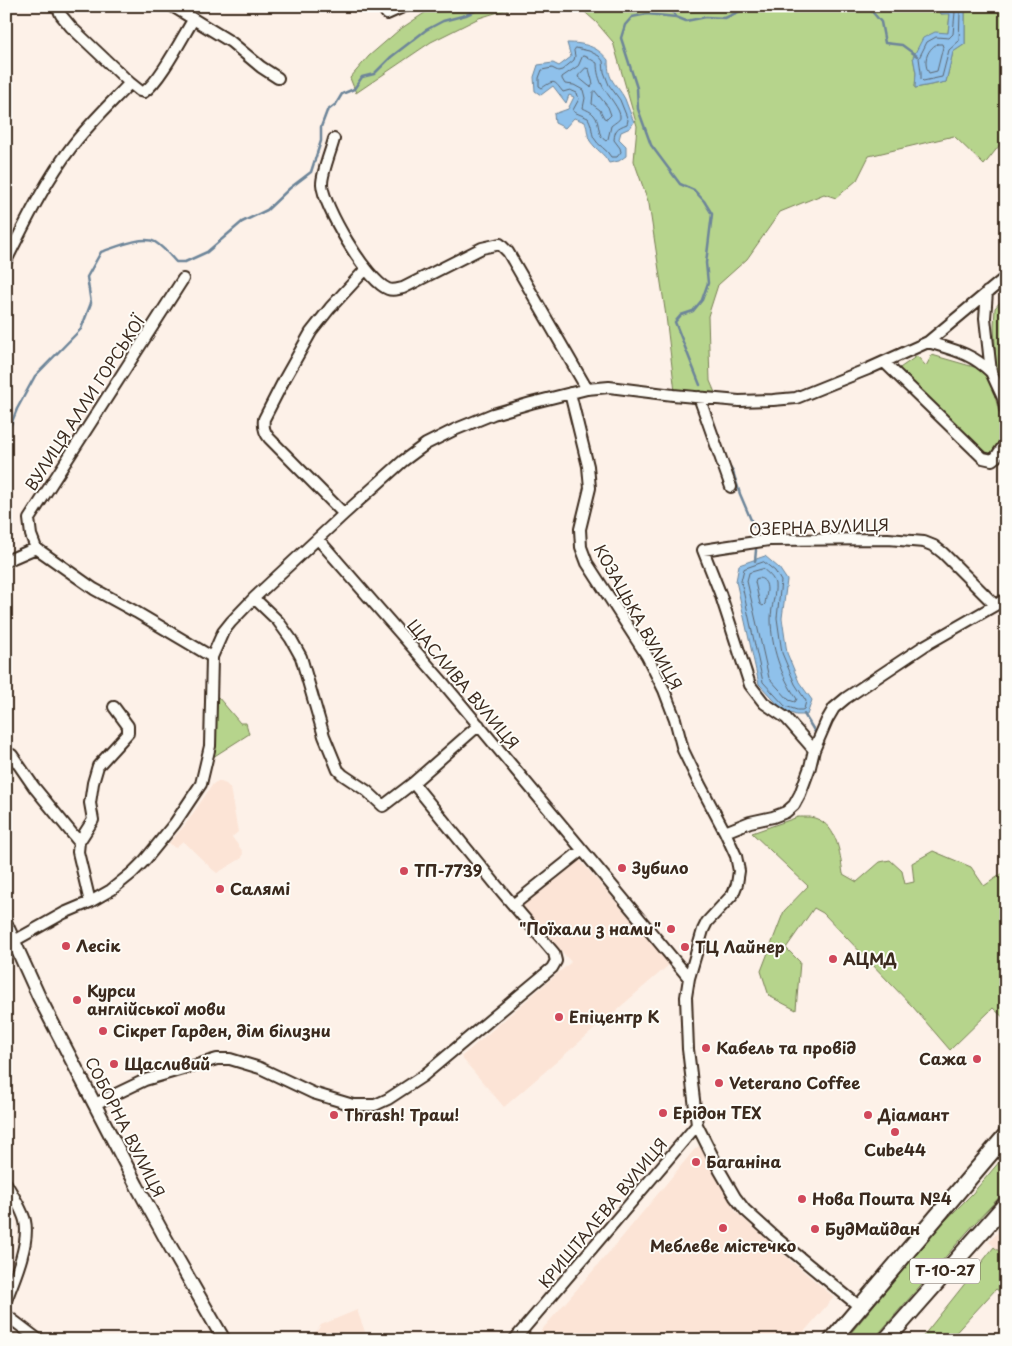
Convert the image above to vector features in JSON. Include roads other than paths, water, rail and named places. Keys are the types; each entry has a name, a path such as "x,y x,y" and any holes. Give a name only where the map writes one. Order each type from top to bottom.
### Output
{"highway":[{"name":"Т-10-27","path":"832,1340 1006,1136"},
{"name":"Т-10-27","path":"886,1340 1006,1204"}],"main road":[{"name":"СОБОРНА ВУЛИЦЯ","path":"6,924 39,997 95,1104 166,1239 224,1340"}],"street":[{"path":"57,6 71,27 130,83 144,92 149,89 161,72 193,20"},
{"path":"172,6 232,42 261,67 278,78"},
{"path":"385,10 405,6"},
{"path":"6,261 51,177 72,146 86,128 130,83"},
{"path":"334,139 322,184 324,194 341,232 365,270 388,289 394,290 403,288 482,248 500,244 508,252 587,389"},
{"path":"344,514 269,438 264,432 264,419 311,332 365,270"},
{"path":"14,941 111,890 145,860 176,823 201,784 210,746 212,658 223,632 254,598 344,514 403,461 426,444 493,414 587,389 609,387 739,401 796,398 928,342 1006,277"},
{"name":"ВУЛИЦЯ АЛЛИ ГОРСЬКОЇ","path":"36,548 31,535 29,519 183,279"},
{"path":"986,292 985,318 991,372 1003,398 1006,411"},
{"path":"928,342 970,355 991,372"},
{"path":"884,362 983,458 992,460 1006,442"},
{"name":"КОЗАЦЬКА ВУЛИЦЯ","path":"570,393 588,466 590,488 580,529 584,555 595,576 647,656 664,690 675,719 683,750 725,832 736,856 739,871 733,894 707,922 703,930 689,978 686,997 686,1031 697,1125"},
{"path":"699,397 731,487"},
{"name":"ЩАСЛИВА ВУЛИЦЯ","path":"318,539 479,725 689,978"},
{"name":"ОЗЕРНА ВУЛИЦЯ","path":"814,750 786,718 764,703 750,685 720,593 703,550 769,540 888,539 924,542 934,546 943,553 995,605"},
{"path":"6,561 36,548 94,589 212,658"},
{"path":"254,598 278,621 291,639 300,657 324,736 338,770 342,775 367,791 383,806 413,783 479,725"},
{"path":"725,832 750,822 786,812 794,805 800,794 826,720 834,708 846,698 924,646 1006,599"},
{"path":"90,902 78,852 79,842 93,820 90,803 98,766 128,733 128,726 114,707"},
{"path":"12,756 34,787 79,842"},
{"path":"95,1104 145,1080 217,1059 230,1059 270,1073 313,1093 353,1105 376,1104 388,1099 423,1076 552,968 556,961 554,953 413,783"},
{"path":"514,905 582,850"},
{"path":"697,1125 720,1171 745,1210 860,1307"},
{"name":"КРИШТАЛЕВА ВУЛИЦЯ","path":"514,1340 697,1125"},
{"path":"6,1183 25,1219 26,1229 20,1264 6,1300"},
{"path":"6,1316 39,1340"}],"water":[{"path":"938,6 961,6 965,10 965,44 953,52 946,82 915,88 916,73 913,57 923,38 935,32 948,33 950,14 941,14"},
{"path":"567,43 595,48 608,60 611,78 625,99 634,122 630,128 621,132 619,139 626,146 626,156 619,161 609,163 589,139 585,122 574,118 565,128 555,123 554,114 568,109 574,97 569,95 566,103 553,86 541,95 535,91 534,77 538,65 553,63 559,66 571,57"},
{"path":"765,556 779,568 787,580 782,618 787,653 799,682 812,700 807,715 796,715 783,710 759,684 736,581 739,565"}],"waterway":[{"path":"6,437 17,409 35,376 81,329 91,303 87,277 101,252 143,240 155,242 176,262 185,262 207,252 242,222 267,210 290,188 311,172 321,141 321,127 327,111 336,104 342,94 354,89 362,77 374,74 391,57 426,30 443,21 477,10 496,9 502,6"},
{"path":"670,6 676,17 686,21 706,17 725,18 751,6"},
{"path":"856,6 869,8 881,22 885,43 902,45 917,56"},
{"path":"676,17 647,14 632,17 625,25 621,38 637,88 638,109 651,145 680,184 694,190 712,214 706,263 708,283 702,300 693,311 681,315 675,322 700,385"},
{"path":"729,466 754,527"},
{"path":"755,561 756,550"},
{"path":"804,714 815,732"}],"place":[{"name":"Зубило","path":"622,868"},
{"name":"ТП-7739","path":"404,871"},
{"name":"Салямі","path":"220,889"},
{"name":"\"Поїхали з нами\"","path":"671,929"},
{"name":"Лесік","path":"66,946"},
{"name":"ТЦ Лайнер","path":"685,947"},
{"name":"АЦМД","path":"833,959"},
{"name":"Курси англійської мови","path":"77,1000"},
{"name":"Епіцентр К","path":"559,1017"},
{"name":"Сікрет Гарден, дім білизни","path":"103,1031"},
{"name":"Кабель та провід","path":"706,1048"},
{"name":"Сажа","path":"977,1059"},
{"name":"Щасливий","path":"114,1064"},
{"name":"Veterano Coffee","path":"719,1083"},
{"name":"Ерідон ТЕХ","path":"663,1113"},
{"name":"Thrash! Траш!","path":"334,1115"},
{"name":"Діамант","path":"868,1115"},
{"name":"Cube44","path":"895,1132"},
{"name":"Баганіна","path":"696,1162"},
{"name":"Нова Пошта №4","path":"802,1199"},
{"name":"Меблеве містечко","path":"723,1228"},
{"name":"БудМайдан","path":"815,1229"}]}
